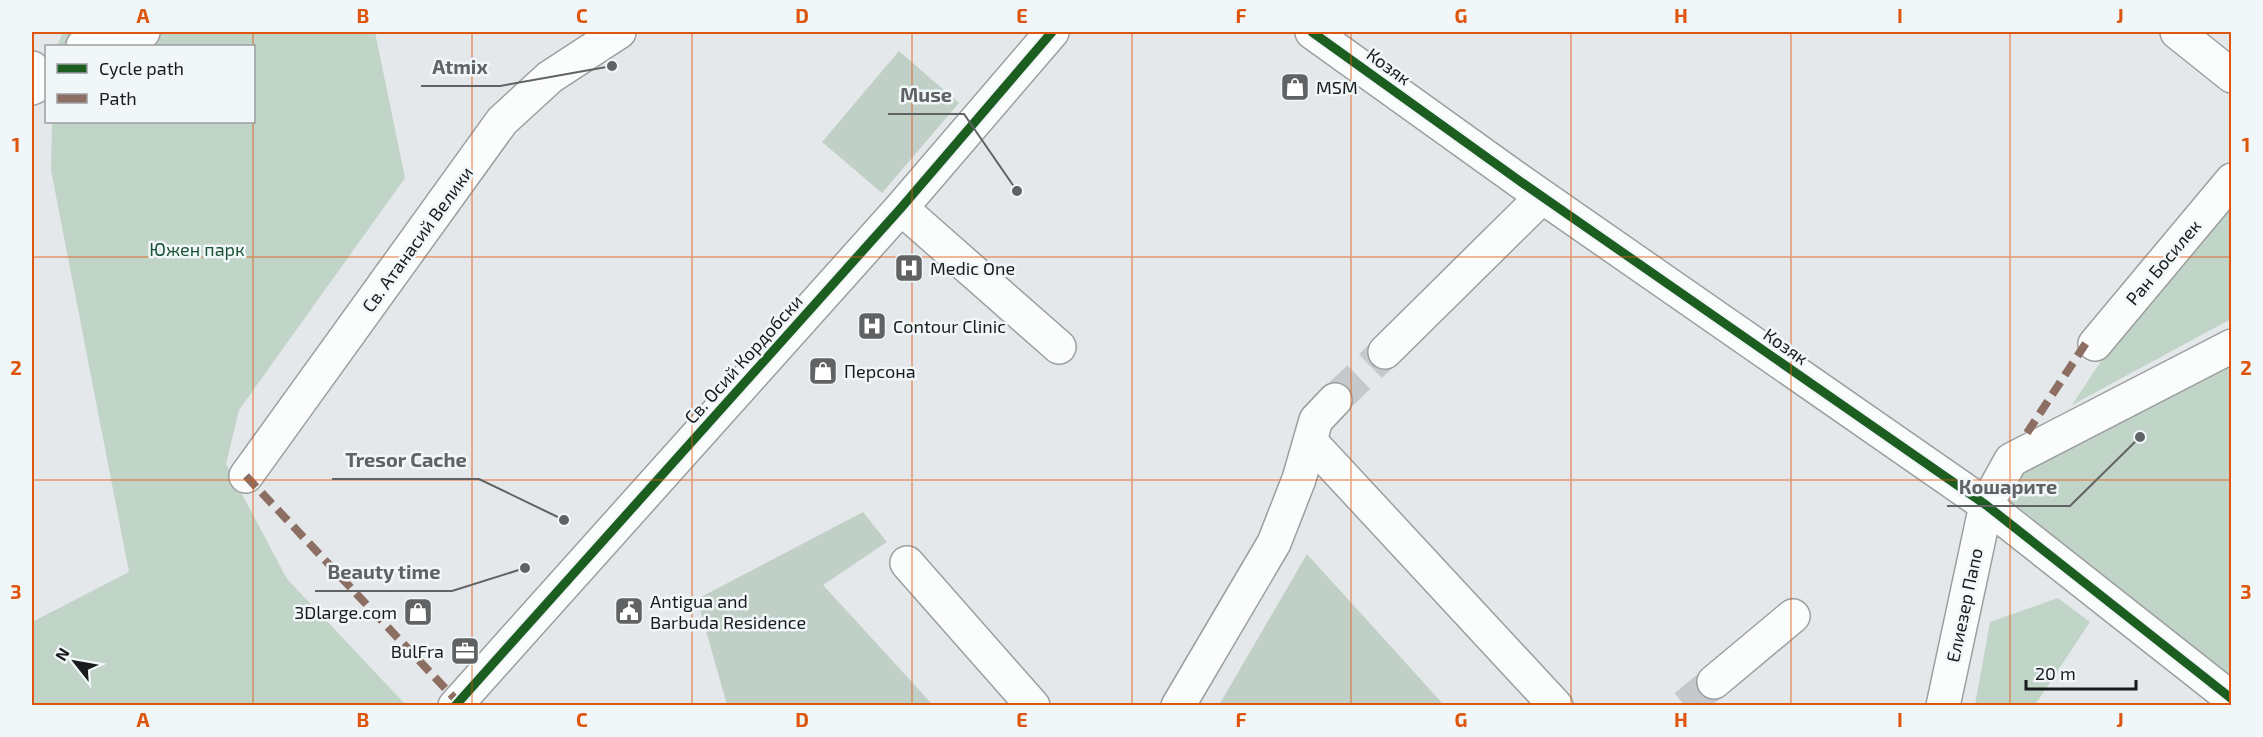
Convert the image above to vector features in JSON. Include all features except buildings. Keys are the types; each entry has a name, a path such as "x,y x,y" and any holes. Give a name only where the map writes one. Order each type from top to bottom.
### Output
{"street":[{"path":"87,45 143,32"},
{"name":"Св. Атанасий Велики","path":"246,476 502,121 550,76 619,32"},
{"name":"Св. Осий Кордобски","path":"455,705 901,208 1052,32"},
{"name":"Козяк","path":"1312,32 1542,197 1986,505 2232,699"},
{"path":"2177,32 2232,76"},
{"path":"33,75 45,57"},
{"name":"Ран Босилек","path":"2095,344 2232,180"},
{"path":"1385,352 1542,197"},
{"path":"901,208 1059,347"},
{"name":"Елиезер Папо","path":"1943,705 1986,505 2001,475 2016,455 2232,345"},
{"path":"1178,705 1274,543 1311,441 1316,420 1335,400"},
{"path":"1311,441 1556,705"},
{"path":"907,563 1033,705"},
{"path":"1714,682 1793,616"}],"shaded area":[{"path":"899,51 959,103 882,193 822,142"},
{"path":"863,512 887,542 823,585 933,705 727,705 697,599"},
{"path":"1307,554 1444,705 1219,705"}],"green space":[{"name":"Южен парк","path":"63,32 375,32 405,178 239,410 226,464 287,579 407,706 32,706 32,622 129,572 51,170 52,123 255,123 255,45 57,45"},
{"path":"2231,206 2231,319 2072,405 2107,352"},
{"path":"2231,366 2231,677 2006,501 2027,469"},
{"path":"2058,598 2090,622 2035,705 1975,705 1990,622"}],"tunnel":[{"path":"1335,400 1385,352"},
{"path":"1685,706 1714,682"}],"marked path":[{"path":"2027,433 2086,343"},
{"path":"246,476 458,702"}],"cycle path":[{"path":"455,706 901,208 1052,32"},
{"path":"1312,32 1524,184 1986,505 2232,699"}],"place":[{"name":"Atmix","path":"612,66"},
{"name":"MSM","path":"1295,87"},
{"name":"Muse","path":"1017,191"},
{"name":"Medic One","path":"909,268"},
{"name":"Contour Clinic","path":"872,326"},
{"name":"Персона","path":"823,371"},
{"name":"Кошарите","path":"2140,437"},
{"name":"Tresor Cache","path":"564,520"},
{"name":"Beauty time","path":"525,568"},
{"name":"Antigua and Barbuda Residence","path":"629,611"},
{"name":"3Dlarge.com","path":"418,612"},
{"name":"BulFra","path":"465,651"}]}
